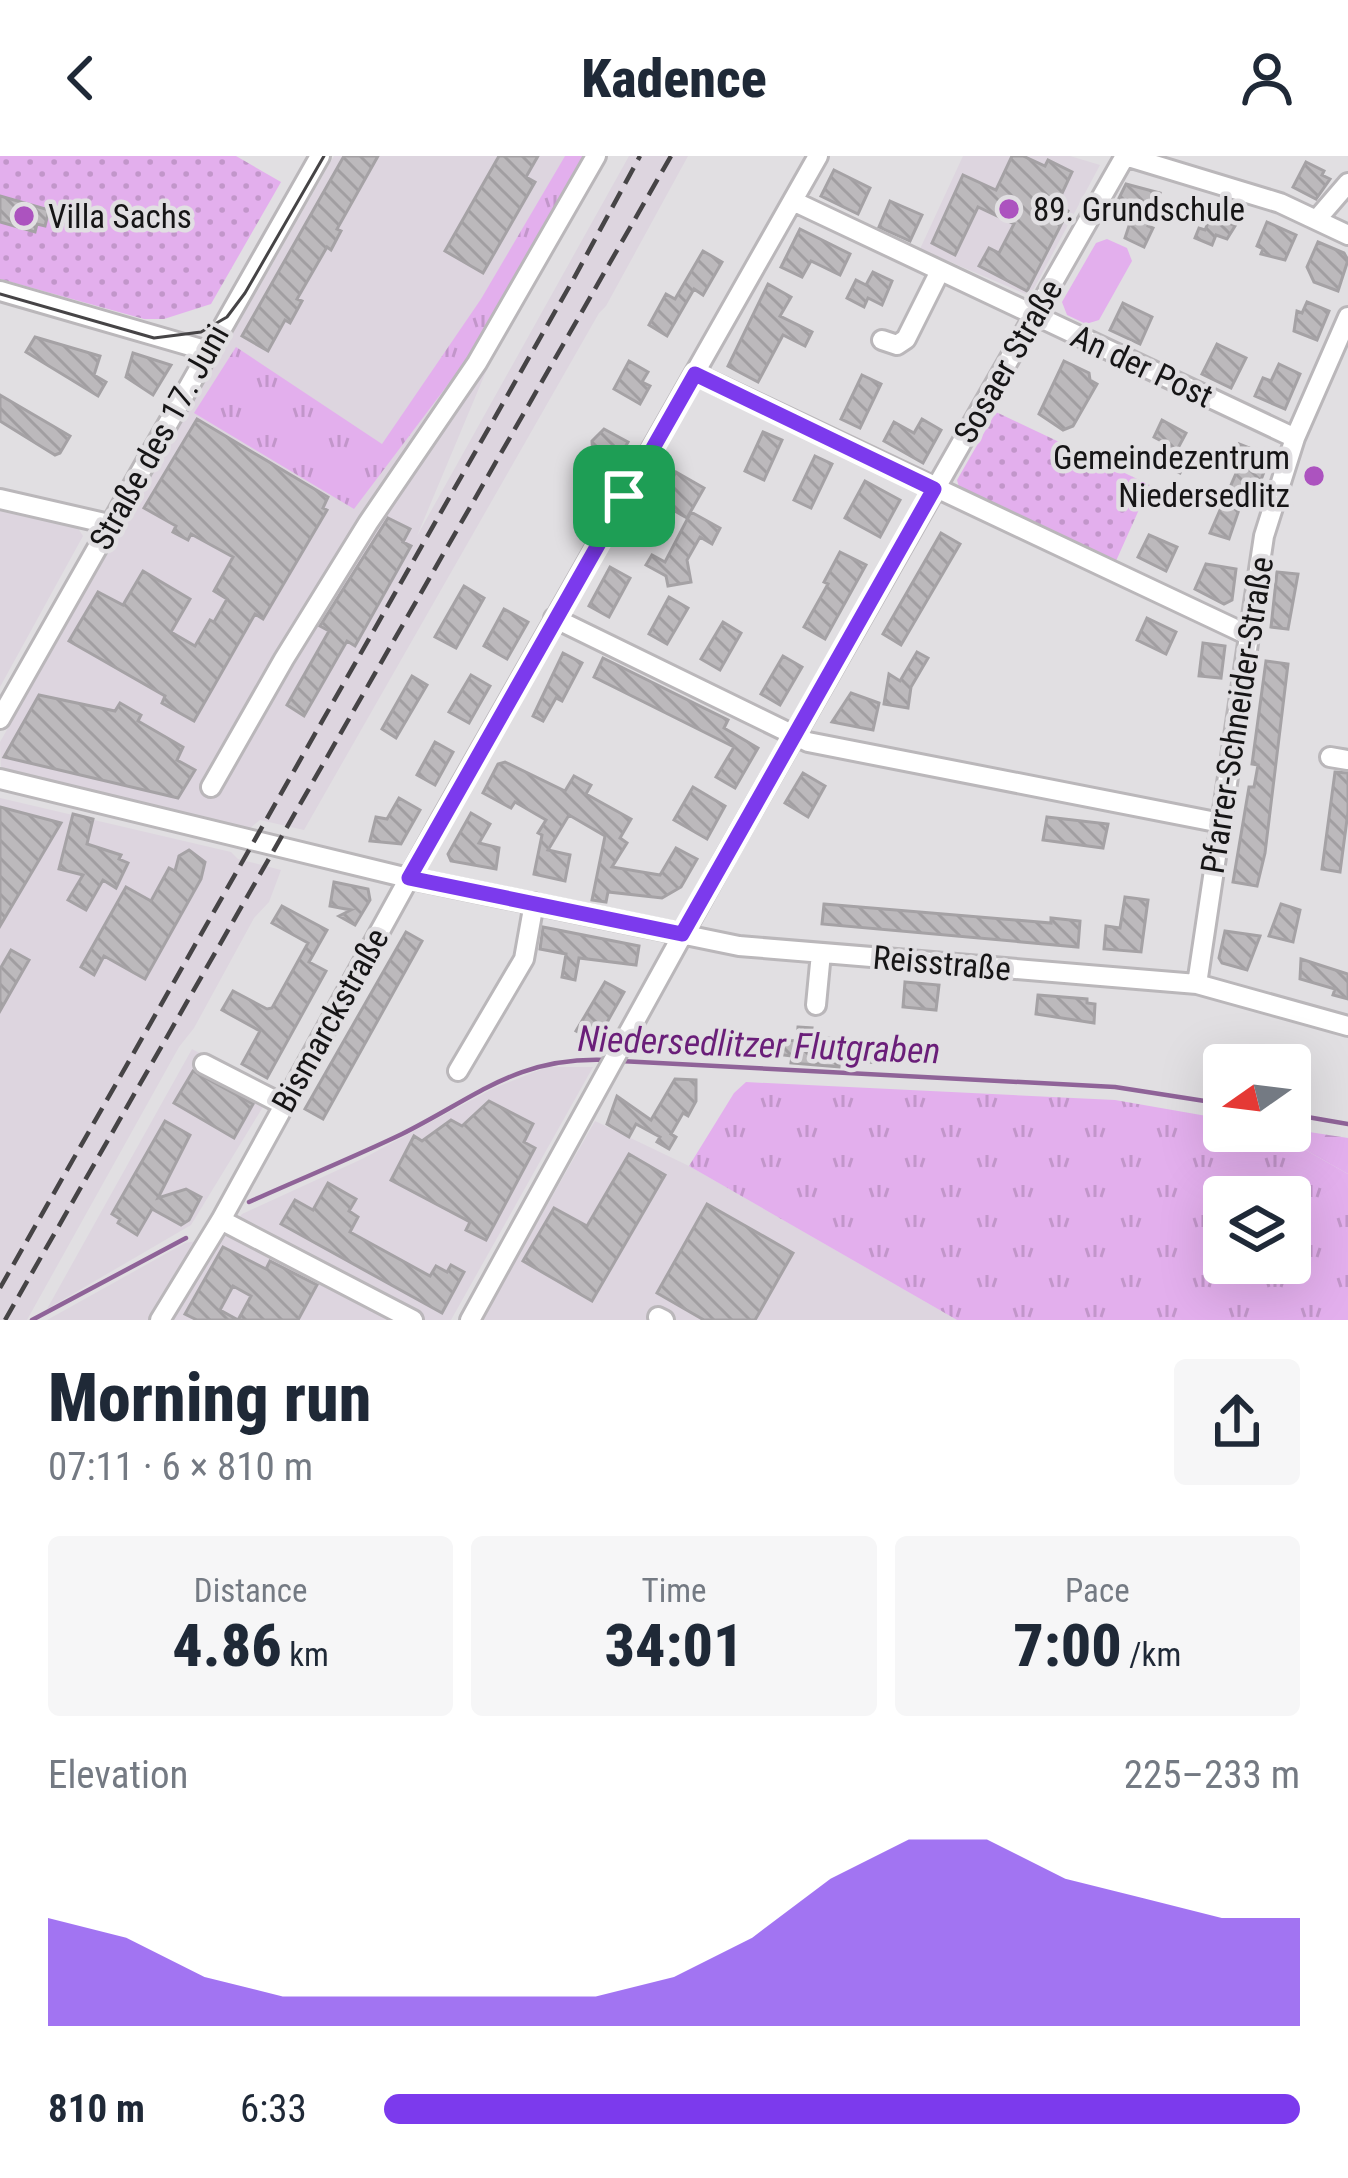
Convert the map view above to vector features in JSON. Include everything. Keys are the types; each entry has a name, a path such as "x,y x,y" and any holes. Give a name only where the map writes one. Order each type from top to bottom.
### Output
{"street":[{"name":"Straße des 17. Juni","path":"0,719 320,156"},
{"path":"211,787 356,542 508,313 596,156"},
{"name":"Bismarckstraße","path":"160,1320 221,1220 554,619 818,156"},
{"path":"1125,156 1280,203 1348,235"},
{"name":"Sosaer Straße","path":"470,1320 682,934 1125,156"},
{"path":"1317,219 1348,183"},
{"name":"An der Post","path":"793,201 1295,438"},
{"path":"882,340 896,345 906,340 940,271"},
{"path":"0,291 208,352"},
{"name":"Pfarrer-Schneider-Straße","path":"1197,984 1264,536 1295,438 1348,317"},
{"path":"695,374 1248,635"},
{"path":"0,499 110,524"},
{"path":"554,619 794,736 1221,824"},
{"name":"Reisstraße","path":"0,779 409,878 739,946 1197,984 1348,1026"},
{"path":"458,1071 524,959 534,903"},
{"path":"816,1005 821,952"},
{"path":"204,1064 284,1105"},
{"path":"221,1220 376,1312 413,1320"}],"shaded area":[{"path":"334,156 579,156 464,355 487,369 417,536 629,156 688,156 304,830 260,820 250,828 1,771 0,742"},
{"name":"89. Grundschule","path":"963,156 1070,156 1100,165 1030,296 920,249"},
{"path":"0,507 74,522 83,536 0,687"},
{"path":"0,798 231,852 238,859 281,870 269,902 254,918 179,1047 27,1320 0,1320"},
{"path":"192,1049 272,1092 191,1225 47,1309"},
{"path":"547,1067 593,1067 451,1320 47,1320 185,1243 226,1236 242,1214 362,1159 494,1088"},
{"path":"595,1121 689,1166 957,1320 482,1320"}],"green space":[{"path":"0,156 236,156 281,182 211,304 164,319 144,319 0,279"},
{"path":"565,156 586,156 471,354 354,509 194,413 236,347 382,444 481,299"},
{"path":"1107,239 1127,248 1132,261 1099,320 1086,324 1067,315 1062,302 1096,243"},
{"path":"996,412 1150,485 1116,561 959,487 957,480"},
{"path":"746,1082 1115,1100 1203,1115 1203,1152 1309,1152 1348,1174 1348,1320 957,1320 689,1166 734,1093"},
{"path":"1311,1132 1348,1138 1348,1174 1309,1152"}],"building":[{"path":"344,156 378,156 337,229 341,231 331,250 327,247 297,299 302,301 290,323 285,320 268,351 242,336"},
{"path":"499,156 538,156 526,177 535,182 483,273 445,251"},
{"path":"1012,156 1045,166 1048,160 1072,172 1057,204 1068,211 1027,291 979,266 989,248 999,253 1014,224 978,207 955,255 932,243 963,175 996,190"},
{"path":"1306,162 1330,179 1316,199 1293,187"},
{"path":"834,170 870,188 858,214 821,196"},
{"path":"1126,184 1160,193 1144,247 1125,238 1135,208 1117,202"},
{"name":"Villa Sachs","path":"0,196 49,210 45,226 37,224 35,232 0,222"},
{"path":"890,201 922,215 910,241 879,227"},
{"path":"1214,209 1232,216 1229,223 1235,226 1227,239 1216,235 1212,245 1195,238 1199,228 1205,230"},
{"path":"1267,222 1296,235 1285,260 1261,254 1263,249 1257,246"},
{"path":"800,229 850,254 840,275 811,261 802,277 781,267"},
{"path":"1318,242 1344,253 1348,260 1338,291 1314,282 1307,267"},
{"path":"703,251 722,262 703,295 694,289 667,336 649,325 666,294 675,299"},
{"path":"873,272 892,281 882,305 868,298 864,307 847,298 856,280 866,285"},
{"path":"768,284 791,297 780,316 812,332 805,346 783,335 758,382 728,366"},
{"path":"1307,302 1329,311 1317,340 1294,331 1297,311 1302,313"},
{"path":"1123,303 1152,317 1140,344 1110,330"},
{"path":"35,337 100,356 94,375 106,382 98,396 26,352"},
{"path":"1217,344 1246,358 1231,388 1202,374"},
{"path":"133,353 171,365 153,395 126,377"},
{"path":"629,361 648,372 642,382 650,386 640,404 614,389"},
{"path":"1064,361 1089,373 1097,384 1073,426 1063,430 1039,414"},
{"path":"1279,364 1300,374 1285,409 1255,396 1263,378 1271,381"},
{"path":"862,375 881,384 860,428 841,419"},
{"path":"0,395 70,436 60,453 55,455 0,421"},
{"path":"197,419 328,497 323,508 327,510 263,619 255,614 194,721 162,703 165,696 69,641 98,592 123,605 143,571 190,599 171,632 195,646 210,620 214,622 227,599 214,591 233,557 191,534 188,540 173,532 176,526 144,508"},
{"path":"922,419 941,430 923,463 884,441 894,422 914,433"},
{"path":"1162,420 1186,433 1178,448 1190,454 1180,473 1160,463 1169,445 1154,437"},
{"path":"604,429 628,442 608,476 589,466 592,441"},
{"path":"763,432 782,440 764,480 745,471"},
{"path":"1239,444 1270,456 1256,493 1246,489 1229,539 1210,533 1241,462 1233,459"},
{"path":"815,456 832,464 811,508 794,500"},
{"path":"676,472 704,488 687,518 659,502"},
{"path":"865,481 900,500 880,537 845,518"},
{"path":"691,512 720,528 712,544 700,537 687,560 691,582 668,586 666,576 646,565 652,555 665,562"},
{"path":"388,518 410,529 403,542 411,546 355,646 347,641 304,716 287,705 329,631 320,626"},
{"path":"941,533 960,544 901,645 883,634"},
{"path":"1149,535 1177,547 1166,571 1138,557"},
{"path":"840,552 866,565 825,639 804,627"},
{"path":"1206,564 1236,569 1232,600 1224,604 1195,589"},
{"path":"610,567 630,578 609,617 589,606"},
{"path":"1277,572 1298,574 1288,629 1271,627"},
{"path":"464,586 484,598 456,648 435,637"},
{"path":"669,597 688,608 667,644 649,634"},
{"path":"504,609 528,622 507,659 484,646"},
{"path":"1147,618 1176,632 1166,654 1137,640"},
{"path":"723,622 741,633 720,670 701,659"},
{"path":"1203,643 1225,646 1221,678 1199,676"},
{"path":"917,652 928,658 911,687 908,708 884,704 889,674 900,681"},
{"path":"563,653 582,663 562,701 556,698 543,721 533,716"},
{"path":"783,656 802,667 780,705 761,694"},
{"path":"603,658 728,720 724,728 758,748 735,788 716,777 734,747 594,677"},
{"path":"1266,661 1288,664 1257,886 1233,882 1249,787 1254,787 1258,765 1252,764"},
{"path":"471,675 490,686 469,723 449,712"},
{"path":"412,676 427,685 396,738 382,729"},
{"path":"851,693 879,703 873,730 832,722"},
{"path":"39,695 115,711 120,703 141,715 138,721 183,747 177,760 195,770 178,798 4,757"},
{"path":"435,742 453,752 435,785 417,775"},
{"path":"505,762 565,791 574,776 591,785 586,794 631,819 620,838 627,843 612,867 660,875 676,848 697,859 681,887 662,898 608,892 606,902 592,900 605,836 569,815 548,850 570,855 565,881 534,874 542,835 538,833 546,820 515,802 511,808 483,793 498,764"},
{"path":"1335,772 1348,773 1340,872 1322,869"},
{"path":"803,773 825,786 808,817 785,803"},
{"path":"693,787 725,806 707,839 674,820"},
{"path":"399,798 420,810 401,844 370,841 376,817 387,819"},
{"path":"0,807 61,823 0,926"},
{"path":"471,813 490,824 479,843 499,848 496,869 451,861 448,854"},
{"path":"73,814 93,819 87,844 121,855 119,859 128,863 116,888 103,880 86,910 68,900 83,875 59,869"},
{"path":"1047,817 1108,824 1103,848 1043,840"},
{"path":"189,850 205,862 201,879 145,979 104,956 94,975 81,967 126,887 151,901 169,868 175,871 179,856"},
{"path":"334,882 368,889 370,900 355,925 339,916 351,910 330,906"},
{"path":"1125,897 1148,900 1141,952 1104,949 1106,926 1120,928"},
{"path":"824,904 1051,923 1051,918 1080,921 1078,947 822,924"},
{"path":"1281,904 1300,910 1293,942 1269,936"},
{"path":"282,906 327,930 309,962 326,971 267,1078 242,1064 260,1031 222,1010 233,991 272,1008 308,943 272,923"},
{"path":"543,927 639,946 636,965 579,958 575,980 562,977 566,954 540,949"},
{"path":"1225,931 1260,936 1247,970 1219,958"},
{"path":"406,932 422,941 323,1119 305,1109"},
{"path":"11,950 29,960 0,1011 0,969"},
{"path":"1301,959 1348,974 1348,999 1333,995 1335,989 1300,979"},
{"path":"605,982 624,992 596,1042 576,1031"},
{"path":"905,982 939,985 936,1010 903,1007"},
{"path":"1038,995 1087,999 1095,1004 1094,1023 1036,1014"},
{"path":"798,1027 812,1028 811,1037 881,1042 879,1063 840,1060 839,1067 791,1063 792,1056 767,1053 769,1039 797,1041"},
{"path":"193,1071 253,1104 234,1138 174,1103"},
{"path":"675,1079 696,1080 696,1101 671,1134 676,1137 669,1149 657,1142 660,1137 636,1124 629,1137 607,1124 617,1096 651,1120"},
{"path":"489,1101 533,1124 524,1142 535,1148 486,1240 466,1230 470,1222 391,1180 414,1136 422,1141 451,1120 462,1126"},
{"path":"165,1121 190,1135 158,1198 186,1189 201,1197 189,1220 181,1225 152,1209 137,1235 112,1214"},
{"path":"629,1154 665,1175 592,1301 523,1261 554,1208 587,1226"},
{"path":"328,1183 356,1199 349,1211 358,1217 350,1232 430,1276 436,1266 447,1272 451,1265 464,1272 442,1313 281,1224 295,1200 313,1210"},
{"path":"707,1204 793,1253 755,1320 704,1320 657,1293"},
{"path":"223,1247 266,1269 270,1261 317,1285 298,1320 238,1320 197,1320 185,1314","holes":["233,1286 251,1296 238,1320 220,1310"]}],"waterway":[{"name":"Niedersedlitzer Flutgraben","path":"249,1202 402,1134 500,1081 549,1065 608,1060"},
{"name":"Niedersedlitzer Flutgraben","path":"620,1061 1115,1087 1203,1101"},
{"name":"Niedersedlitzer Flutgraben","path":"1311,1118 1348,1124"},
{"name":"Niedersedlitzer Flutgraben","path":"32,1320 186,1238"}],"tram line":[{"path":"0,294 154,338 201,332 227,317 245,293 324,156"}],"railway":[{"path":"0,1288 640,156"},
{"path":"5,1320 671,156"}],"place":[{"name":"89. Grundschule","path":"1009,209"},
{"name":"Villa Sachs","path":"24,216"},
{"name":"Gemeindezentrum Niedersedlitz","path":"1314,476"}],"route":[{"path":"695,374 934,489 682,934 409,878 624,496 695,374"}]}
